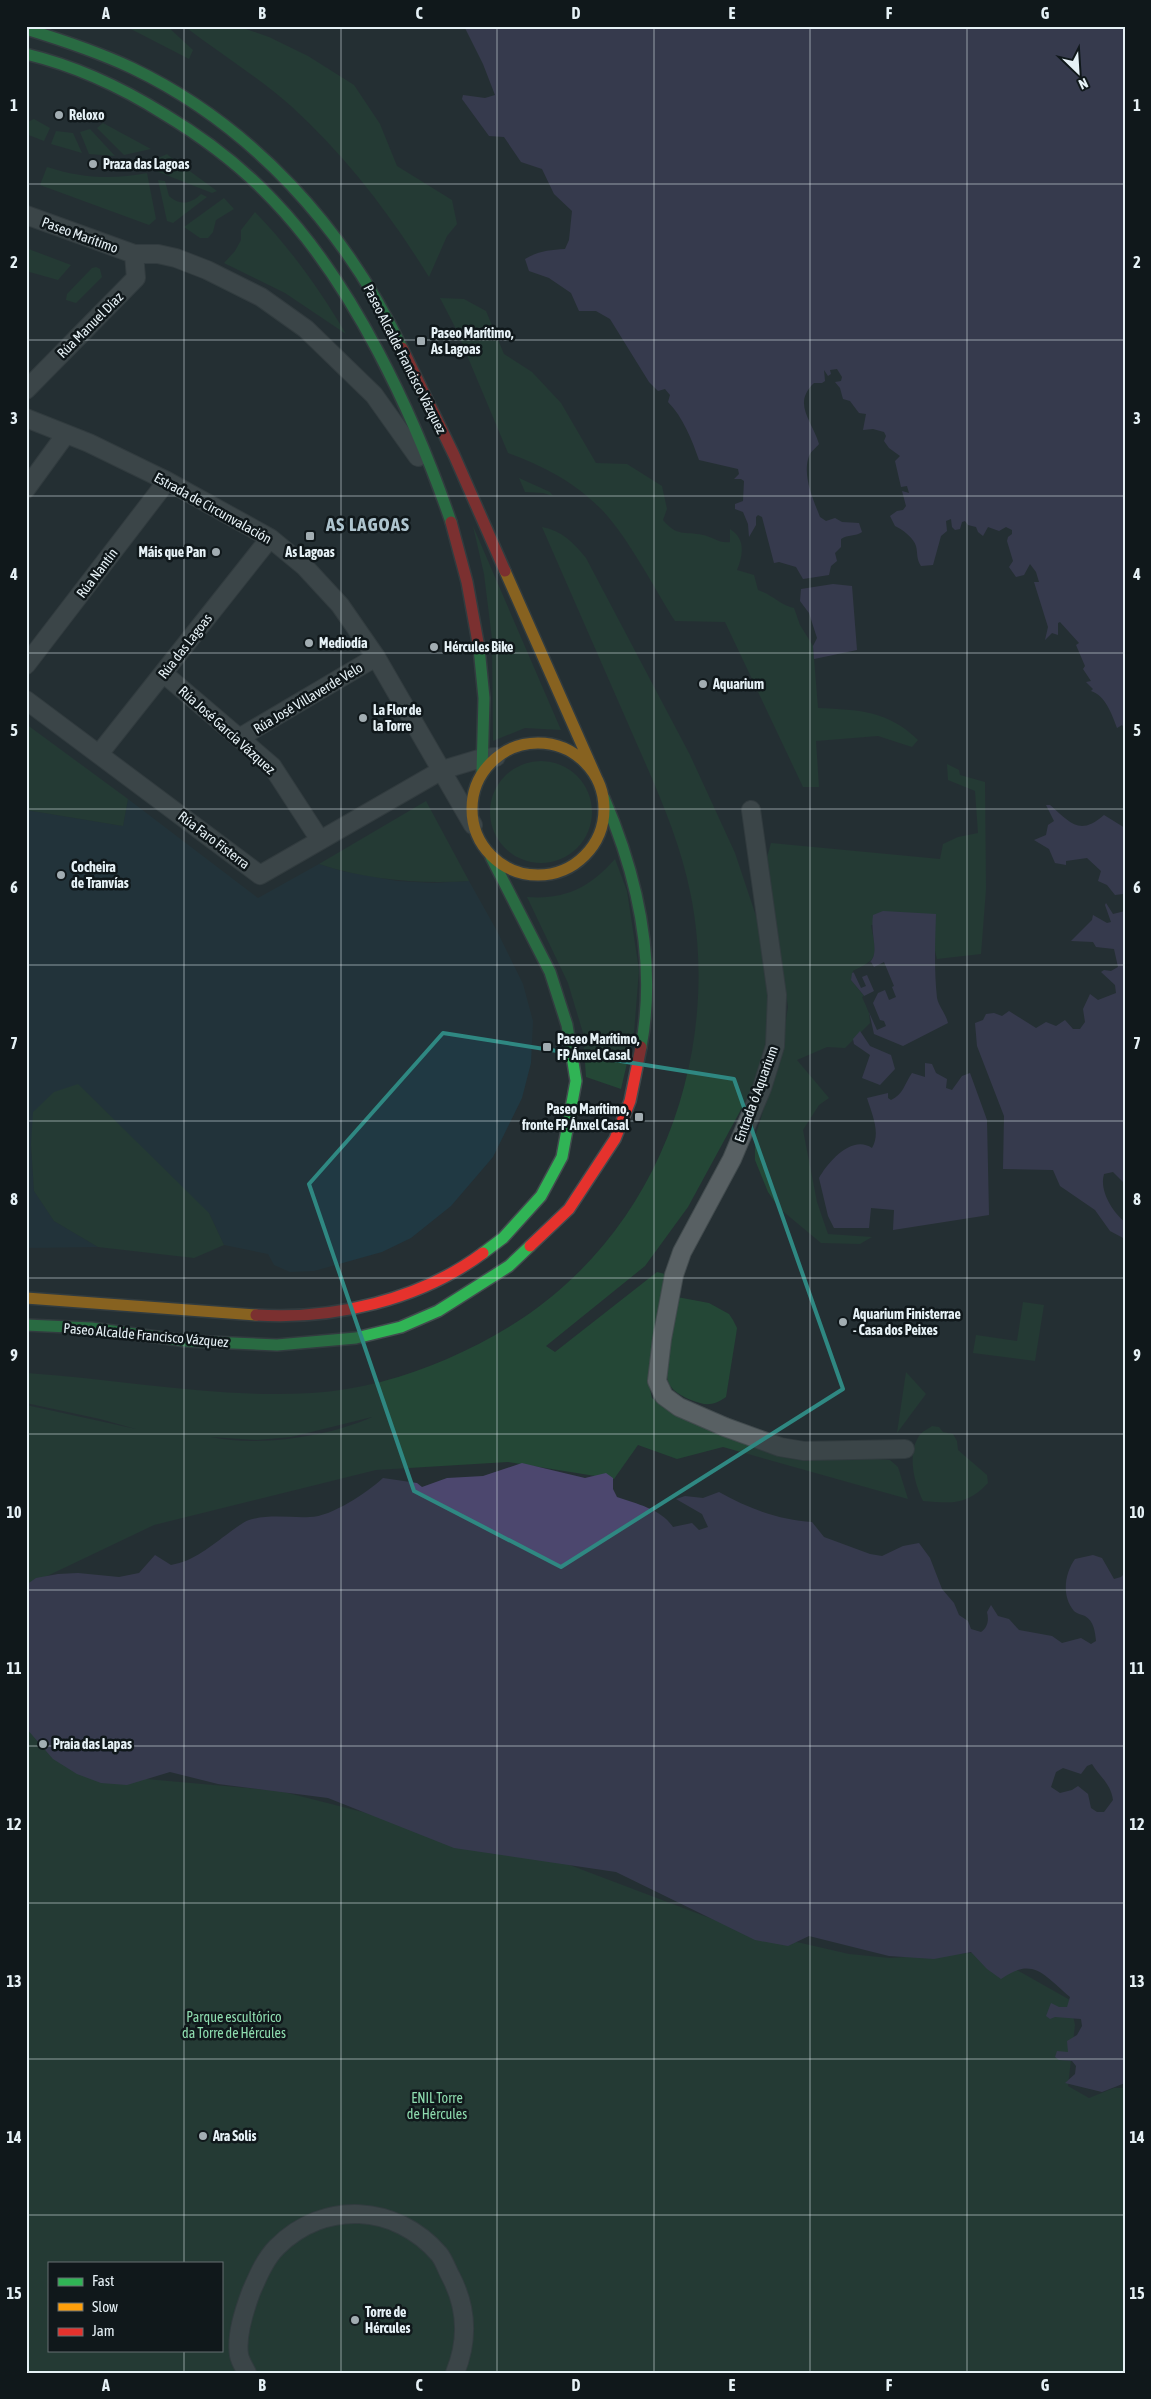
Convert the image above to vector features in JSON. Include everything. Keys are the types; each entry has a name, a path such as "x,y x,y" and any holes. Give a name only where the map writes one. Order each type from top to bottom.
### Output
{"main road":[{"name":"Paseo Alcalde Francisco Vázquez","path":"26,29 54,36 109,56 207,110 257,151 294,186 323,221 374,295 420,384 452,450 597,779"},
{"name":"Paseo Alcalde Francisco Vázquez","path":"26,54 43,57 110,82 172,117 218,149 267,191 307,238 341,285 395,386 438,484 463,563 480,659 487,763"},
{"path":"532,743 552,744 571,751 586,763 597,779 604,798 604,819 598,839 585,856 568,868 548,875 528,875 508,868 491,856 479,841 473,824 471,806 474,788 487,763 513,747 532,743"},
{"name":"Paseo Alcalde Francisco Vázquez","path":"26,1325 91,1328 186,1341 277,1345 356,1338 401,1327 438,1311 509,1266 569,1209 615,1139 630,1101 642,1044 648,992 647,955 641,909 616,826 604,798"},
{"name":"Paseo Alcalde Francisco Vázquez","path":"26,1298 276,1316 335,1312 390,1299 459,1271 503,1238 541,1196 562,1157 576,1081 568,1024 550,972 491,856"}],"street":[{"name":"Paseo Marítimo","path":"26,215 134,254"},
{"name":"Paseo Alcalde Francisco Vázquez","path":"134,254 158,254 207,270 261,297 306,330 374,395 438,484"},
{"name":"Rúa Manuel Díaz","path":"26,390 136,278 134,254"},
{"name":"Estrada de Circunvalación","path":"26,418 66,434 167,481 270,538 304,566 340,605 376,657 473,824"},
{"path":"26,489 66,434"},
{"name":"Rúa Nantín","path":"26,665 167,481"},
{"name":"Rúa das Lagoas","path":"99,754 270,538"},
{"name":"Rúa José Villaverde Velo","path":"239,738 376,657"},
{"name":"Rúa José García Vázquez","path":"163,673 272,766 320,840"},
{"name":"Rúa Faro Fisterra","path":"26,700 260,875 442,770 487,763"},
{"name":"Entrada ó Aquarium","path":"751,810 777,995 775,1046 762,1088 740,1141 692,1231 674,1275 662,1339 657,1381 664,1396 680,1407 780,1446 804,1451 904,1449"},
{"path":"247,2373 239,2356 240,2331 261,2269 276,2248 291,2235 308,2225 331,2217 355,2214 377,2215 399,2222 420,2236 440,2255 455,2286 464,2311 464,2341 455,2373"}],"highlighted area":[{"path":"443,1033 734,1079 843,1389 561,1567 414,1491 309,1184"}],"shaded area":[{"path":"464,26 1125,26 1125,729 1122,725 1117,728 1104,701 1100,696 1091,691 1093,689 1086,682 1091,681 1083,669 1085,666 1076,645 1079,643 1060,622 1058,623 1058,635 1052,633 1045,640 1048,627 1034,582 1039,582 1036,572 1030,564 1024,575 1016,577 1009,567 1013,561 1007,541 1008,537 1012,534 1012,530 1006,527 999,531 988,527 983,536 976,527 968,525 965,521 962,522 960,529 955,530 952,527 951,519 946,521 947,531 941,536 933,565 921,566 915,543 907,534 895,526 890,516 897,511 903,510 906,506 902,491 909,493 907,486 901,487 895,461 900,456 889,448 884,441 886,436 884,432 873,429 863,430 866,414 859,413 850,401 843,399 840,388 835,382 841,381 842,377 837,369 830,370 831,374 828,376 824,370 825,381 814,383 805,398 806,412 819,444 809,456 807,463 808,479 820,517 826,521 835,518 842,522 859,523 862,532 841,539 841,547 835,553 837,561 831,566 829,575 803,579 796,567 779,562 774,563 762,517 758,515 756,517 756,525 749,537 748,524 743,512 735,509 735,504 743,501 744,481 734,479 739,474 738,469 699,460 683,422 668,402 670,395 665,389 658,391 649,382 610,319 596,311 579,311 571,293 549,278 529,271 525,259 549,250 565,249 569,240 572,211 554,194 542,169 521,162 504,137 489,136 462,99 463,95 485,98 495,95 483,64"},
{"path":"833,584 852,586 857,650 814,659 813,646 817,638 809,613 800,601 801,589"},
{"path":"128,799 258,898 319,864 342,871 397,881 433,883 469,881 497,931 523,984 533,1021 531,1063 522,1098 493,1157 451,1206 411,1238 382,1252 314,1271 290,1272 274,1265 268,1254 224,1245 209,1213 31,1145 34,1191 54,1221 98,1247 26,1248 26,810 123,826"},
{"path":"1046,805 1050,805 1075,825 1088,825 1104,815 1125,828 1125,896 1123,894 1115,895 1107,885 1098,881 1101,871 1087,858 1066,861 1066,865 1055,863 1049,849 1034,840 1046,835 1048,825 1054,821"},
{"path":"1106,903 1113,914 1125,911 1125,1184 1113,1172 1104,1174 1103,1187 1111,1207 1125,1222 1125,1239 1110,1231 1095,1210 1060,1186 1053,1170 1003,1169 1004,1116 977,1046 975,1023 983,1020 986,1014 994,1013 1002,1016 1009,1011 1036,1028 1046,1022 1056,1026 1065,1020 1073,1029 1080,1029 1085,1022 1083,1009 1090,994 1098,1000 1116,993 1115,985 1101,972 1104,970 1111,971 1118,967 1114,949 1096,947 1093,942 1071,941 1092,920 1093,915 1107,923 1111,922"},
{"path":"883,911 936,914 935,967 937,998 948,1023 903,1046 874,1034 866,998 851,980 852,973 870,963 873,957 873,915"},
{"path":"860,1031 870,1046 891,1055 895,1069 880,1085 862,1078 870,1055 854,1044 853,1039"},
{"path":"925,1063 932,1064 936,1073 947,1079 946,1088 952,1090 962,1076 970,1073 987,1120 989,1215 893,1230 894,1210 871,1208 869,1228 834,1228 828,1216 819,1178 834,1158 849,1147 864,1145 872,1148 875,1142 876,1130 867,1098 888,1093 888,1098 891,1100 895,1098 901,1092 912,1073 925,1077"},
{"path":"522,1463 585,1478 606,1473 613,1478 613,1489 617,1497 655,1511 673,1527 692,1523 699,1530 708,1527 702,1514 676,1499 685,1496 703,1498 719,1492 775,1516 812,1522 824,1537 870,1554 882,1556 903,1546 919,1543 930,1558 942,1589 954,1603 959,1615 968,1621 971,1629 981,1632 987,1626 987,1612 991,1605 998,1616 1009,1619 1019,1630 1052,1636 1062,1643 1081,1638 1091,1644 1096,1641 1092,1624 1088,1618 1074,1611 1067,1599 1066,1585 1069,1571 1075,1559 1093,1555 1102,1558 1114,1579 1121,1577 1125,1573 1125,2083 1102,2092 1065,2083 1075,2074 1076,2066 1072,2061 1059,2060 1055,2057 1057,2051 1068,2052 1067,2041 1077,2035 1082,2026 1081,2019 1055,2017 1050,2019 1046,2016 1051,2003 1059,2007 1067,2007 1070,1997 1038,1971 1022,1969 1012,1972 1001,1979 987,1969 971,1952 934,1959 889,1956 809,1936 788,1946 755,1940 616,1872 454,1848 328,1798 218,1784 170,1772 127,1785 101,1783 77,1774 53,1759 26,1728 26,1585 36,1578 78,1573 119,1577 139,1573 155,1555 171,1565 179,1563 202,1552 247,1521 264,1517 319,1516 359,1496 383,1478 417,1483 422,1487 447,1478 483,1476","holes":["1092,1764 1108,1785 1112,1794 1113,1800 1104,1812 1097,1812 1091,1808 1088,1794 1078,1786 1072,1790 1060,1793 1051,1787 1056,1772 1063,1768 1081,1774 1087,1766"]}],"green space":[{"path":"125,26 167,26 193,50 189,59"},
{"path":"184,26 237,26 269,37 308,56 354,85 380,124 397,166 452,200 457,224 447,236 429,277 383,208 349,165 311,125 265,85"},
{"path":"34,119 50,128 44,141 26,134 26,123"},
{"path":"103,123 151,149 124,155 97,128"},
{"path":"90,129 115,156 89,154 80,132"},
{"path":"56,131 73,133 82,153 51,144"},
{"path":"167,154 217,191 212,193 156,171 154,160"},
{"path":"47,167 72,174 97,177 121,177 147,173 156,219 149,225 40,185"},
{"path":"158,180 165,181 169,196 177,201 189,202 201,194 207,197 173,223 167,221"},
{"path":"224,198 234,209 216,220 213,232 208,238 200,238 184,227"},
{"path":"255,212 281,240 304,270 346,334 285,293 224,263 235,251 241,240 241,230"},
{"path":"26,248 71,265 58,280 26,271"},
{"path":"92,268 100,269 102,277 76,303 66,300 67,294"},
{"path":"440,298 464,299 486,311 504,354 532,372 561,403 596,463 627,464 662,486 667,509 663,520 672,529 703,535 723,542 730,542 730,529 735,533 741,542 742,548 737,570 754,575 758,590 794,608 800,625 813,646 818,708 859,711 884,717 906,730 918,740 912,747 878,736 816,741 819,787 803,787 725,622 675,621 632,549 603,511 582,492 559,476 508,453 456,329"},
{"path":"519,478 550,492 553,496 543,493 525,492"},
{"path":"473,526 561,730 525,728 493,741 492,639 484,574"},
{"path":"542,527 555,531 567,538 586,558 690,755 735,853 760,928 767,973 769,1014 766,1046 750,1093 688,1207 645,1266 546,1346 555,1352 657,1272 665,1274 648,1379 652,1398 664,1408 692,1423 770,1450 890,1460 898,1467 908,1499 723,1447 677,1459 638,1445 614,1479 508,1462 376,1470 154,1525 45,1577 26,1620 26,1405 136,1429 26,1403 26,1373 169,1388 276,1394 312,1393 347,1389 381,1382 415,1371 447,1359 494,1336 552,1297 602,1247 634,1204 659,1157 678,1107 691,1055 698,1002 698,949 691,896 672,828","holes":["372,1417 314,1435 293,1438 250,1441 211,1437 257,1440 291,1437"]},
{"path":"26,724 128,799 123,826 26,810"},
{"path":"541,761 560,765 577,776 588,793 592,812 588,831 577,848 560,859 541,863 522,859 505,848 494,831 490,812 494,793 505,776 522,765"},
{"path":"947,764 959,770 960,775 985,782 986,889 981,954 937,959 934,947 935,935 871,925 875,949 874,954 868,962 853,971 851,980 864,996 870,1023 845,1048 827,1047 797,1060 829,1098 819,1105 803,1130 817,1202 828,1234 872,1237 860,1244 821,1243 779,1208 768,1192 755,1160 755,1137 780,1057 788,1007 766,861 771,843 940,859 943,844 958,837 978,833 975,791 948,780"},
{"path":"426,801 469,881 393,880 356,874 319,864"},
{"path":"615,859 627,891 639,970 634,1033 621,1089 586,1077 583,1033 568,983 527,897 554,896 576,890 596,877"},
{"path":"78,1084 209,1213 224,1245 194,1258 98,1247 54,1221 34,1191 31,1145 33,1112 54,1092"},
{"path":"677,1297 709,1303 729,1314 737,1328 726,1397 717,1402 705,1404 691,1400 677,1393 669,1384 667,1373 668,1352"},
{"path":"1023,1302 1044,1305 1035,1361 973,1353 976,1335 1017,1341"},
{"path":"906,1372 926,1394 897,1433"},
{"path":"932,1426 939,1427 943,1432 953,1434 957,1441 958,1450 987,1475 988,1483 973,1496 951,1502 923,1501 913,1468 913,1451 920,1435"},
{"name":"Parque escultórico da Torre de Hércules","path":"26,1685 112,1776 280,1791 567,1864 736,1928 849,1954 890,1958 985,1952 1070,2000 1075,2025 1068,2086 1089,2098 1114,2088 1125,2088 1125,2373 26,2373"}],"pier":[{"path":"871,962 874,967 884,962 894,986 892,987 896,997 889,1000 885,990 878,993 873,1003 880,1020 884,1021 886,1026 877,1030 862,997 874,991 867,975 862,977 866,986 861,988 853,971"}],"traffic: fast":[{"path":"26,29 80,47 132,68 176,92 217,119 256,151 291,185 323,222 353,262 379,304 402,348"},
{"path":"26,54 98,78 148,104 222,153 273,200 302,233 355,310 400,395 419,438 451,522"},
{"path":"479,648 484,698 482,772"},
{"path":"604,798 626,858 641,920 647,983 641,1047"},
{"path":"483,1253 503,1238 541,1196 562,1157 576,1081 567,1025 550,972 491,857"},
{"path":"26,1325 91,1328 186,1341 277,1345 356,1338 401,1327 438,1311 509,1266 530,1246"}],"traffic: slow":[{"path":"505,571 597,779"},
{"path":"538,743 551,744 563,748 585,762 599,784 603,796 604,809 603,822 599,834 585,856 563,870 551,874 538,875 525,874 513,870 491,856 477,834 473,822 472,809 473,796 477,784 491,762 513,748 525,744 538,743"},
{"path":"26,1298 256,1315"}],"traffic: jam":[{"path":"402,348 454,455 505,571"},
{"path":"451,522 467,582 479,648"},
{"path":"530,1246 569,1209 615,1139 630,1101 641,1047"},
{"path":"256,1315 315,1314 375,1304 404,1295 432,1283 483,1253"}],"place":[{"name":"Reloxo","path":"59,115"},
{"name":"Praza das Lagoas","path":"93,164"},
{"name":"Paseo Marítimo, As Lagoas","path":"421,341"},
{"name":"As Lagoas","path":"310,536"},
{"name":"Máis que Pan","path":"216,552"},
{"name":"Mediodía","path":"309,643"},
{"name":"Hércules Bike","path":"434,647"},
{"name":"Aquarium","path":"703,684"},
{"name":"La Flor de la Torre","path":"363,718"},
{"name":"Cocheira de Tranvías","path":"61,875"},
{"name":"Paseo Marítimo, FP Ánxel Casal","path":"547,1047"},
{"name":"Paseo Marítimo, fronte FP Ánxel Casal","path":"639,1117"},
{"name":"Aquarium Finisterrae - Casa dos Peixes","path":"843,1322"},
{"name":"Praia das Lapas","path":"43,1744"},
{"name":"Ara Solis","path":"203,2136"},
{"name":"Torre de Hércules","path":"355,2320"}],"district":[{"name":"AS LAGOAS","path":"368,524"}],"park label":[{"name":"ENIL Torre de Hércules","path":"437,2106"}]}
